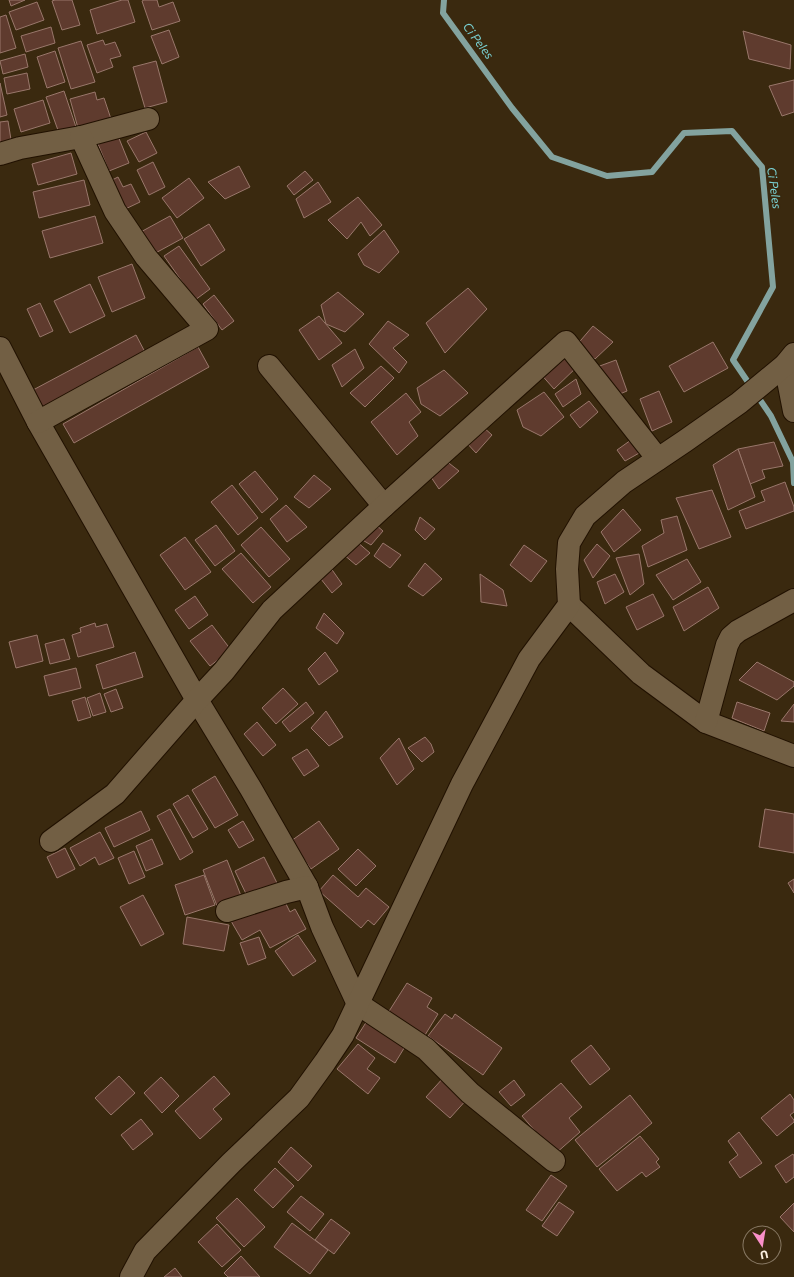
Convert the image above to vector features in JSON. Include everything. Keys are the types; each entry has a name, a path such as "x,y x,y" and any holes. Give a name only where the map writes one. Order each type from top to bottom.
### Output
{"street":[{"path":"0,154 20,148 81,137 148,119"},
{"path":"38,422 207,329 146,256 115,211 81,137"},
{"path":"51,840 115,794 224,671 272,610 384,506 566,342 658,459"},
{"path":"0,348 38,422 197,700 251,789 307,887 322,927 358,1004 426,1049 470,1093 554,1161"},
{"path":"131,1277 146,1251 232,1163 299,1098 343,1035 466,777 528,659 569,605 567,568 569,543 585,516 624,482 739,403 764,383 789,359"},
{"path":"789,359 794,411"},
{"path":"269,366 384,506"},
{"path":"706,722 727,646 731,637 738,631 794,600"},
{"path":"569,605 641,674 706,722 794,756"},
{"path":"227,911 286,892 307,887"}],"building":[{"path":"9,0 25,0 11,6"},
{"path":"72,0 80,25 62,30 52,1"},
{"path":"122,0 128,0 135,22 97,34 90,10"},
{"path":"157,0 159,7 173,2 180,21 152,30 142,1"},
{"path":"37,2 44,20 16,30 9,12"},
{"path":"6,15 16,48 0,53 0,17"},
{"path":"51,27 55,43 26,52 21,36"},
{"path":"169,30 179,57 162,64 151,36"},
{"path":"743,31 791,45 790,69 749,59"},
{"path":"103,40 105,45 115,42 121,56 110,59 113,67 97,73 87,45"},
{"path":"81,41 95,82 71,89 58,48"},
{"path":"55,51 65,82 47,88 37,57"},
{"path":"25,54 28,67 3,74 0,61"},
{"path":"156,61 167,102 145,108 133,67"},
{"path":"27,73 30,89 7,94 4,78"},
{"path":"794,80 794,112 782,116 769,86"},
{"path":"0,83 7,115 0,117"},
{"path":"64,91 76,127 59,133 46,97"},
{"path":"95,92 97,100 104,98 111,119 78,128 70,99"},
{"path":"43,100 50,123 21,132 14,109"},
{"path":"8,121 12,146 0,148 0,122"},
{"path":"146,132 157,153 139,162 127,141"},
{"path":"118,136 129,163 109,171 98,144"},
{"path":"71,153 77,174 38,185 32,164"},
{"path":"153,162 165,187 149,195 137,170"},
{"path":"239,166 250,187 225,199 208,182"},
{"path":"305,171 313,180 294,195 287,186"},
{"path":"118,177 123,187 131,184 140,202 119,212 106,183"},
{"path":"189,178 204,198 177,218 162,198"},
{"path":"84,180 90,205 39,218 33,192"},
{"path":"318,182 331,202 304,218 296,199"},
{"path":"358,197 382,225 370,236 361,222 347,239 328,220"},
{"path":"95,216 103,243 50,258 42,231"},
{"path":"170,216 183,238 150,256 137,234"},
{"path":"209,224 225,250 201,266 184,239"},
{"path":"384,230 399,252 379,273 364,265 358,254"},
{"path":"179,246 210,289 195,300 164,256"},
{"path":"132,264 145,298 112,312 98,277"},
{"path":"90,284 105,316 70,333 54,301"},
{"path":"468,288 487,309 445,353 426,323"},
{"path":"338,292 364,314 345,332 326,324 321,305"},
{"path":"214,295 234,321 222,330 203,304"},
{"path":"40,303 53,331 40,337 27,309"},
{"path":"319,316 342,343 319,360 299,330"},
{"path":"388,321 409,335 393,348 407,362 399,373 369,344"},
{"path":"593,326 613,342 595,359 575,347"},
{"path":"136,335 146,354 43,408 33,390"},
{"path":"713,342 728,368 684,392 669,366"},
{"path":"198,347 209,367 74,443 63,424"},
{"path":"355,349 364,368 342,387 332,365"},
{"path":"564,349 579,365 554,389 539,372"},
{"path":"616,360 627,391 610,398 597,367"},
{"path":"381,366 394,378 365,407 350,393"},
{"path":"444,370 468,393 440,416 421,404 417,388"},
{"path":"576,379 581,394 563,407 555,394"},
{"path":"659,391 672,422 652,431 640,399"},
{"path":"544,392 564,417 541,436 523,427 517,410"},
{"path":"406,393 421,412 409,422 418,436 397,455 371,422"},
{"path":"589,401 598,412 580,428 570,415"},
{"path":"482,426 492,435 476,453 464,440"},
{"path":"631,440 641,452 625,461 617,450"},
{"path":"774,442 783,466 762,470 765,478 750,484 738,449"},
{"path":"738,449 755,497 728,510 713,465"},
{"path":"445,460 459,471 439,489 429,474"},
{"path":"255,471 278,499 262,513 239,484"},
{"path":"314,475 331,489 309,508 294,497"},
{"path":"785,482 794,511 746,529 739,511 765,501 761,491"},
{"path":"232,485 258,518 238,535 211,502"},
{"path":"712,490 731,537 699,549 676,498"},
{"path":"286,505 307,527 287,542 270,519"},
{"path":"623,509 641,530 614,552 601,532"},
{"path":"677,516 687,550 648,567 642,546 664,533 661,520"},
{"path":"420,517 435,529 425,540 415,530"},
{"path":"375,524 383,531 371,545 359,538"},
{"path":"216,525 235,551 215,566 195,540"},
{"path":"261,527 290,559 269,577 241,545"},
{"path":"185,537 211,572 185,590 160,555"},
{"path":"356,541 370,553 356,565 343,554"},
{"path":"383,543 401,555 390,568 374,556"},
{"path":"597,544 610,556 593,578 584,560"},
{"path":"524,545 547,561 531,582 510,565"},
{"path":"241,553 271,587 253,603 222,569"},
{"path":"639,554 644,584 630,595 616,558"},
{"path":"687,559 701,582 673,600 656,575"},
{"path":"425,563 442,579 423,596 408,586"},
{"path":"328,564 342,584 332,593 317,574"},
{"path":"480,574 503,590 507,606 481,602"},
{"path":"615,574 624,592 605,604 597,582"},
{"path":"708,587 719,608 684,631 673,607"},
{"path":"653,594 664,616 637,630 626,607"},
{"path":"195,596 208,615 189,629 175,610"},
{"path":"324,613 344,633 337,644 316,628"},
{"path":"95,623 96,627 107,624 114,647 78,657 72,635 81,632 80,628"},
{"path":"212,625 231,650 210,666 190,641"},
{"path":"37,635 43,661 16,668 9,642"},
{"path":"64,639 70,659 50,664 45,644"},
{"path":"135,652 143,677 103,689 96,665"},
{"path":"325,652 338,671 319,685 308,669"},
{"path":"757,662 794,682 794,686 777,700 739,680"},
{"path":"76,668 81,688 49,696 44,676"},
{"path":"283,688 298,704 276,724 262,708"},
{"path":"116,689 123,708 111,712 104,694"},
{"path":"100,693 106,712 93,716 87,698"},
{"path":"85,697 91,717 78,721 72,701"},
{"path":"306,702 314,713 290,732 282,722"},
{"path":"737,702 770,713 764,731 732,718"},
{"path":"794,704 794,722 781,721"},
{"path":"326,711 343,737 329,746 311,728"},
{"path":"257,722 276,745 263,756 244,734"},
{"path":"425,737 431,744 434,752 422,762 408,748"},
{"path":"399,738 414,769 397,785 380,758"},
{"path":"307,749 319,766 304,776 292,758"},
{"path":"215,776 238,815 215,828 192,790"},
{"path":"188,795 208,829 193,838 173,804"},
{"path":"170,809 193,852 180,860 157,816"},
{"path":"765,809 794,814 794,853 759,847"},
{"path":"141,811 150,830 114,847 105,828"},
{"path":"243,821 254,840 239,848 228,830"},
{"path":"319,821 339,849 311,869 291,841"},
{"path":"100,832 114,858 99,865 95,857 80,866 70,848"},
{"path":"152,839 163,864 146,871 136,846"},
{"path":"65,848 75,869 57,878 47,857"},
{"path":"358,849 376,866 356,886 338,869"},
{"path":"134,851 145,877 129,884 118,858"},
{"path":"264,857 279,887 250,902 235,871"},
{"path":"227,860 243,901 219,911 203,870"},
{"path":"204,875 215,905 185,915 175,885"},
{"path":"333,875 358,897 366,888 389,907 374,925 368,920 361,928 319,891"},
{"path":"794,879 794,893 788,883"},
{"path":"281,894 290,912 295,909 306,929 270,948 260,930 242,940 231,921"},
{"path":"143,895 164,934 141,946 120,907"},
{"path":"187,917 229,925 224,951 183,944"},
{"path":"298,935 316,961 293,976 275,951"},
{"path":"259,937 266,958 248,965 240,943"},
{"path":"407,983 432,998 427,1007 438,1014 425,1035 409,1025 386,1016"},
{"path":"445,1014 452,1019 455,1014 502,1048 483,1075 428,1036"},
{"path":"367,1021 406,1045 395,1063 356,1038"},
{"path":"358,1044 375,1058 367,1069 380,1078 368,1094 337,1069"},
{"path":"591,1045 610,1069 590,1085 571,1061"},
{"path":"119,1076 135,1093 111,1115 95,1098"},
{"path":"214,1076 230,1094 213,1109 222,1119 200,1139 175,1111"},
{"path":"161,1077 179,1096 162,1113 144,1093"},
{"path":"444,1077 468,1098 450,1118 426,1097"},
{"path":"514,1080 525,1095 511,1106 499,1092"},
{"path":"561,1083 582,1107 569,1118 580,1132 555,1154 522,1116"},
{"path":"790,1094 794,1100 794,1112 790,1115 794,1122 777,1136 761,1118"},
{"path":"630,1095 652,1123 597,1167 575,1140"},
{"path":"141,1119 153,1134 133,1150 121,1135"},
{"path":"739,1132 762,1163 740,1178 729,1162 738,1155 728,1141"},
{"path":"640,1136 659,1159 656,1162 660,1167 646,1177 642,1172 617,1191 599,1169"},
{"path":"291,1147 312,1166 298,1181 278,1162"},
{"path":"793,1154 794,1177 786,1183 775,1166"},
{"path":"275,1168 294,1186 273,1208 254,1190"},
{"path":"551,1175 567,1186 542,1221 526,1210"},
{"path":"301,1196 324,1214 310,1231 287,1212"},
{"path":"237,1198 265,1227 244,1247 216,1218"},
{"path":"559,1202 574,1212 557,1236 542,1226"},
{"path":"794,1203 794,1232 780,1217"},
{"path":"331,1219 350,1233 334,1254 315,1240"},
{"path":"292,1223 328,1250 310,1274 274,1247"},
{"path":"217,1224 241,1250 222,1267 198,1242"},
{"path":"241,1256 260,1277 228,1277 224,1273"},
{"path":"175,1268 182,1277 164,1277"}],"waterway":[{"name":"Ci Peles","path":"444,0 443,13 512,108 552,157 607,176 652,172 684,133 732,131 762,167 773,287 733,360 771,416 793,462 794,483"}]}
